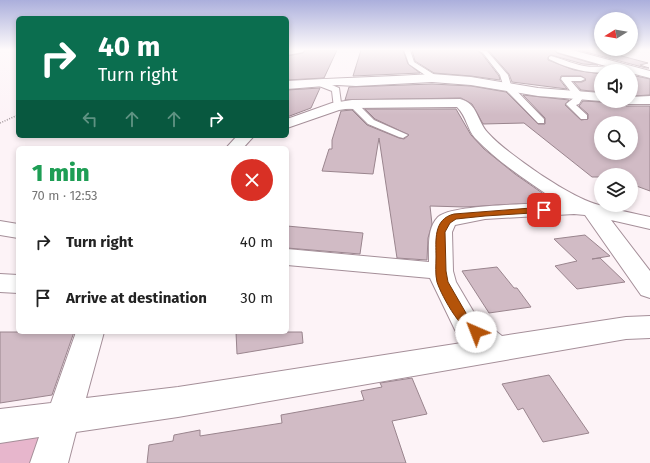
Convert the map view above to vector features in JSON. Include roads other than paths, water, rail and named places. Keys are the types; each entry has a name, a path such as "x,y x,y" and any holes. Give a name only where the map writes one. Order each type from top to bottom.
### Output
{"street":[{"path":"638,72 650,75"},
{"path":"289,84 337,81 378,81 415,78 470,81 507,86 517,90 594,97"},
{"path":"638,101 650,101"},
{"path":"289,123 337,106 352,104 460,103 470,112 480,134 514,164 570,200 592,210 650,289"},
{"path":"236,146 244,138"},
{"path":"497,349 466,324 443,282 441,271 441,232 446,221 454,217 574,208 592,210 650,223"},
{"path":"0,228 16,231"},
{"path":"289,257 441,271"},
{"path":"0,282 16,284"},
{"path":"0,426 65,416 178,402 626,328 650,327"},
{"path":"49,463 65,416 89,334"}],"lane":[{"path":"415,78 432,77 424,72"},
{"path":"502,72 507,86 541,121"},
{"path":"580,79 565,79 579,96 576,102 570,104 584,118"},
{"path":"317,82 336,90 337,106 355,106 371,122 403,135"}]}
